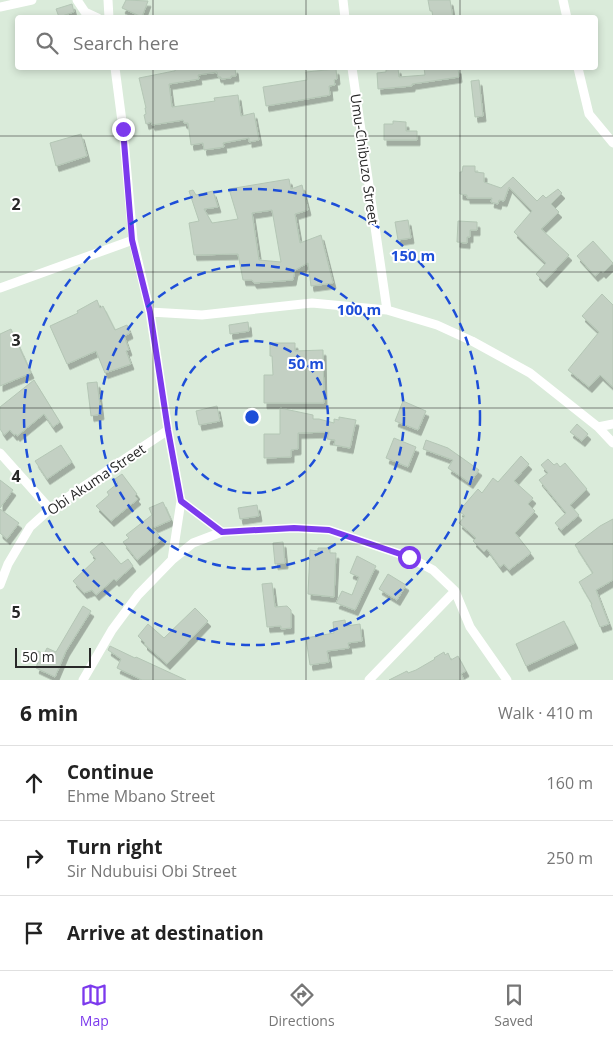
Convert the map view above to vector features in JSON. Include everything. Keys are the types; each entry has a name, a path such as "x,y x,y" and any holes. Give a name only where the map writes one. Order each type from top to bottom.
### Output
{"street":[{"path":"0,8 32,0"},
{"path":"77,0 85,12 92,15"},
{"path":"108,0 109,15"},
{"path":"343,0 345,15"},
{"path":"563,0 566,15"},
{"path":"116,70 132,240 150,312 181,501 172,560"},
{"name":"Umu-Chibuzo Street","path":"352,70 387,310"},
{"path":"578,70 589,114 613,143"},
{"path":"0,288 132,240"},
{"path":"150,312 202,315 312,303 387,310 437,325 530,373 598,427 613,443"},
{"path":"598,427 613,424"},
{"name":"Obi Akuma Street","path":"0,585 8,564 30,527 50,509 168,430"},
{"path":"0,453 50,509"},
{"path":"181,501 222,532"},
{"path":"83,680 112,630 138,595 172,560 193,543 222,532 294,528 329,530 409,557 433,570 454,591 470,627 507,680"},
{"path":"369,680 454,591"}],"building":[{"path":"126,0 148,1 143,15 138,15 122,8"},
{"path":"428,0 450,0 452,15 433,15 432,11 430,11"},
{"path":"72,4 74,12 58,15 56,9"},
{"path":"235,70 236,76 231,76 231,78 221,79 221,77 218,77 217,72 198,75 199,79 169,84 172,107 215,101 214,98 238,95 241,116 254,113 259,140 249,142 249,138 223,143 224,147 204,150 203,143 191,145 188,123 184,123 183,120 152,125 151,122 146,124 144,115 146,114 146,108 139,78 175,71"},
{"path":"336,70 337,79 334,80 335,85 329,86 330,95 266,106 263,87 307,80 306,72"},
{"path":"386,70 398,70 399,77 425,75 424,70 458,70 459,77 412,84 412,86 378,89 377,73 386,72"},
{"path":"479,80 483,116 475,117 471,81"},
{"path":"393,121 406,122 406,131 417,131 417,140 384,140 384,124 393,124"},
{"path":"81,134 87,156 56,166 50,143"},
{"path":"463,166 475,166 475,172 484,173 484,182 501,188 513,177 537,201 543,195 546,198 558,189 562,193 551,204 559,212 541,229 569,255 544,282 536,274 546,263 514,232 532,211 509,187 504,201 499,200 498,204 491,202 492,198 467,198 467,195 460,194 460,172 462,172"},
{"path":"289,179 291,189 302,185 308,210 295,214 300,243 321,235 333,283 311,286 308,263 295,270 293,280 254,283 252,280 243,280 238,254 194,255 189,223 199,221 189,191 193,190 196,195 213,191 218,207 204,209 212,223 238,219 229,189","holes":["272,210 281,262 259,260 252,213"]},
{"path":"408,220 411,238 398,240 395,222"},
{"path":"458,221 477,222 477,230 470,230 470,237 467,237 467,243 457,242"},
{"path":"593,241 613,263 603,273 601,271 595,276 577,256"},
{"path":"602,294 613,305 613,387 600,375 589,387 568,370 599,332 582,316"},
{"path":"97,300 100,308 103,306 115,330 127,325 130,333 124,336 129,350 126,351 131,364 105,373 96,351 67,364 50,326 78,313 77,311"},
{"path":"248,322 249,331 230,334 229,325"},
{"path":"11,329 31,373 0,386 0,334"},
{"path":"270,343 295,343 295,351 323,350 324,403 264,403 264,375 273,375"},
{"path":"34,380 60,422 53,427 44,414 17,436 10,430 4,435 0,429 0,407"},
{"path":"97,382 101,414 91,416 87,383"},
{"path":"403,401 426,411 418,430 395,421"},
{"path":"217,406 220,421 199,425 196,411"},
{"path":"280,408 313,415 313,419 334,423 334,419 339,420 339,417 356,420 350,448 334,445 335,440 327,439 329,432 298,433 298,449 291,450 291,457 264,458 264,434 280,434"},
{"path":"577,424 588,434 582,441 570,432"},
{"path":"394,438 416,447 408,467 386,458"},
{"path":"426,440 448,448 479,470 470,483 448,468 453,460 423,449"},
{"path":"61,445 72,462 47,479 35,461"},
{"path":"521,456 529,464 514,481 533,498 528,504 535,511 515,533 531,553 509,570 504,564 500,567 487,549 484,552 473,541 476,538 459,523 465,516 459,511 478,489 482,493 493,478 498,482"},
{"path":"548,459 554,465 557,463 560,467 565,463 587,489 570,505 579,515 561,530 555,523 566,513 539,480 548,473 541,465"},
{"path":"122,474 137,494 135,496 138,499 111,521 96,506 109,495 107,492 118,483 115,479"},
{"path":"0,480 13,490 0,508"},
{"path":"163,502 171,520 153,528 162,539 137,560 123,542 129,538 126,535 152,515 149,508"},
{"path":"257,505 259,516 240,519 238,508"},
{"path":"0,509 19,523 7,539 0,533"},
{"path":"613,519 613,580 596,590 609,624 600,627 592,604 579,582 593,573 575,545 600,526"},
{"path":"102,542 121,564 128,559 133,566 96,595 92,590 84,593 73,581 96,559 90,552"},
{"path":"283,542 285,563 275,564 273,543"},
{"path":"318,548 330,548 330,553 336,553 334,597 308,594 310,550 318,551"},
{"path":"357,556 376,566 355,610 336,603 342,591 352,595 359,577 350,573"},
{"path":"388,574 406,585 397,600 379,589"},
{"path":"272,583 275,607 287,606 291,610 291,628 281,629 281,626 267,627 262,584"},
{"path":"83,606 91,611 66,651 55,677 36,668 38,662 34,660 38,651 44,654 47,648 56,652"},
{"path":"195,608 208,621 167,664 144,644 138,636 148,624 164,638"},
{"path":"345,620 346,626 360,624 362,641 348,643 349,648 327,651 329,662 310,665 306,638 334,633 333,622"},
{"path":"564,621 575,643 526,666 516,644"},
{"path":"110,646 186,680 142,680 117,668 121,659 108,650"},
{"path":"444,652 445,655 448,653 451,660 458,656 466,671 461,674 464,680 389,680 407,671 408,673 416,670"}],"route":[{"path":"123,129 132,240 150,312 181,501 222,532 294,528 329,530 409,557"}]}
